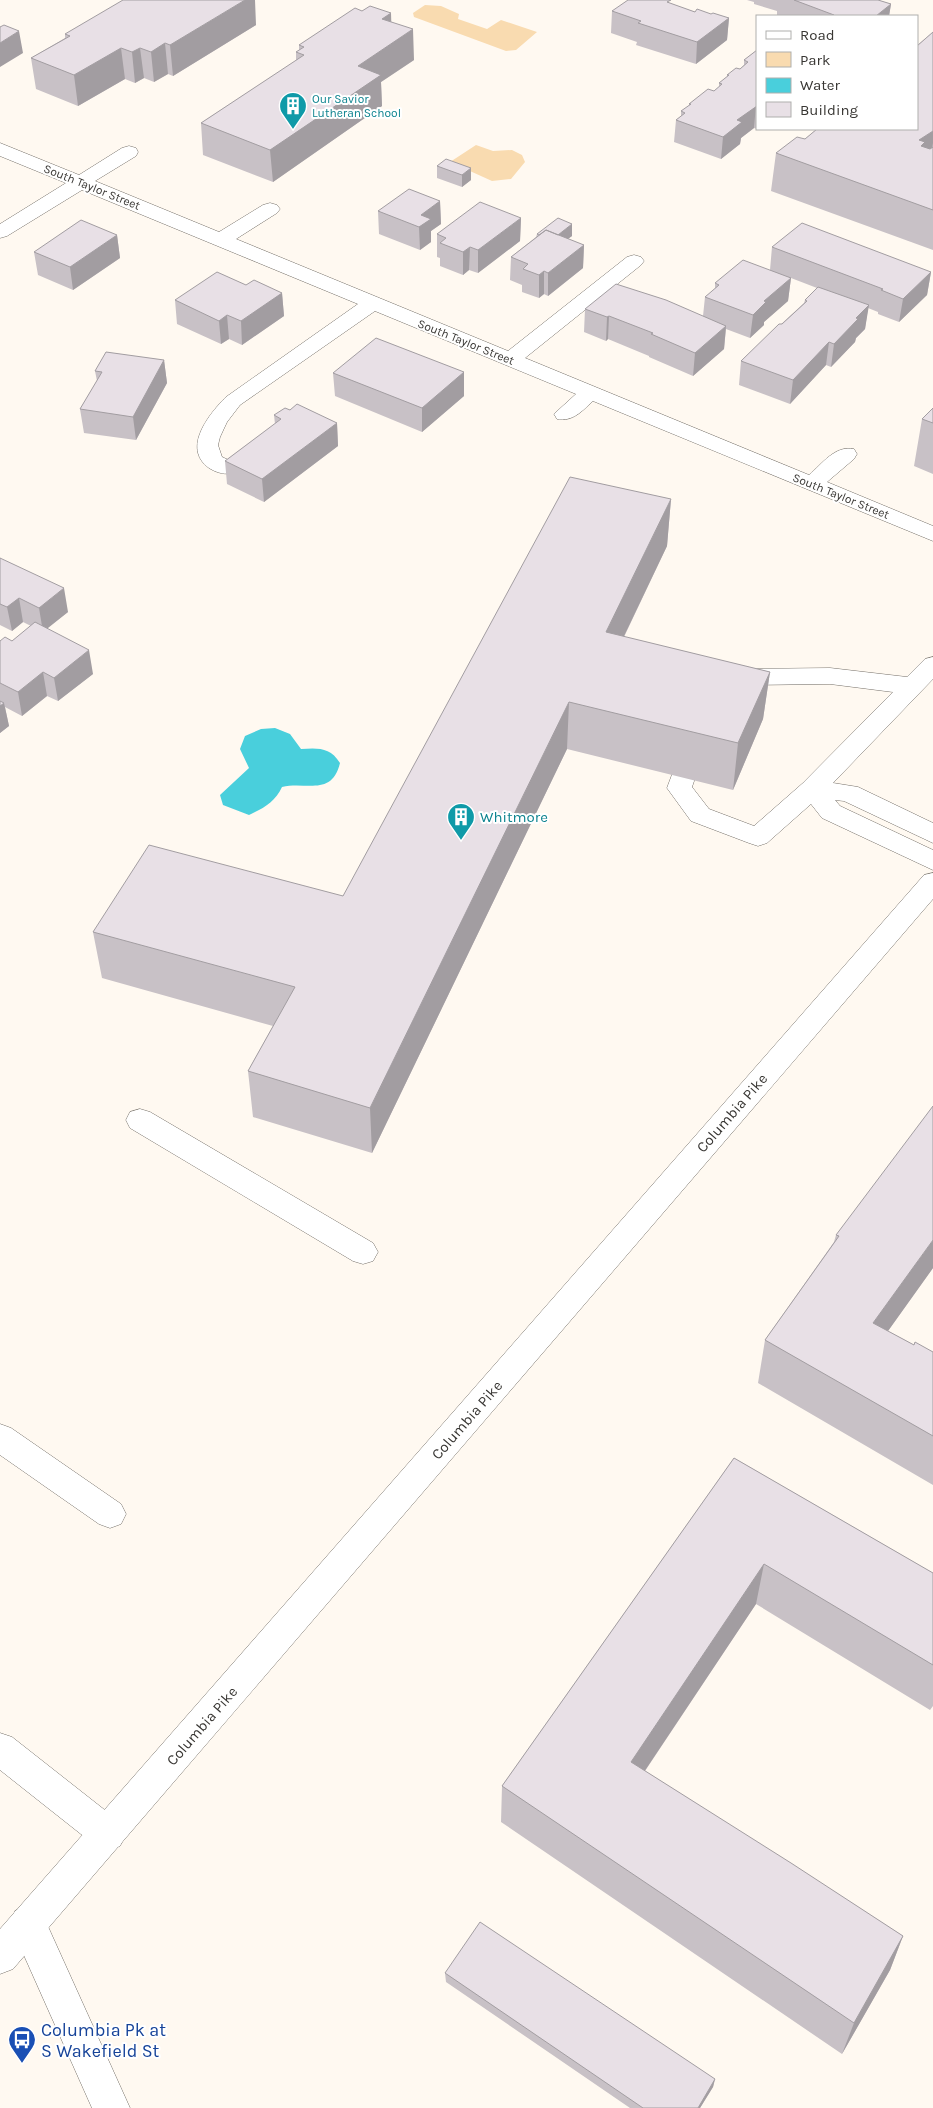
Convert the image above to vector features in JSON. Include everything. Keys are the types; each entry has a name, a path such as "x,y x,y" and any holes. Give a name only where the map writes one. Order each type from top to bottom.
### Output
{"street":[{"name":"South Taylor Street","path":"0,149 933,534"},
{"path":"0,232 79,181 129,152"},
{"path":"221,240 270,209"},
{"path":"510,360 634,261"},
{"path":"227,468 213,460 208,448 212,431 219,416 233,401 373,303"},
{"path":"565,414 590,393"},
{"path":"812,484 846,454"},
{"path":"701,724 679,788 700,814 758,837 812,789 933,665"},
{"path":"711,696 747,677 830,676 913,686"},
{"path":"812,789 849,793 933,834"},
{"path":"812,789 831,812 932,879"},
{"name":"Columbia Pike","path":"0,1956 108,1834 932,879"},
{"path":"140,1120 363,1252"},
{"path":"0,1438 110,1514"},
{"path":"0,1749 108,1834"},
{"path":"28,1924 110,2108"}],"green space":[{"path":"425,5 441,6 459,14 458,19 487,29 501,20 537,32 516,50 506,51 414,17 413,13"},
{"path":"476,145 493,151 512,150 522,155 525,162 511,179 492,181 450,162"}],"water":[{"path":"275,728 290,734 301,749 318,749 332,754 340,763 336,774 331,780 317,786 282,787 276,797 268,804 249,815 223,805 220,795 249,768 240,749 245,736 261,729"}],"building":[{"path":"123,0 245,0 170,45 165,43 151,52 140,48 132,52 121,48 74,75 31,58 70,36 65,34"},
{"path":"628,0 671,0 667,2 695,12 697,9 729,18 697,42 638,23 641,21 612,11"},
{"path":"794,0 878,0 891,4 877,15 834,15"},
{"path":"370,6 391,13 382,19 413,29 358,66 381,75 270,150 201,123 304,55 296,52 304,47 299,45 355,8 362,11"},
{"path":"4,25 19,31 0,43 0,27"},
{"path":"933,32 933,131 919,140 925,142 921,146 930,149 933,147 933,210 776,153 797,137 805,139 816,130 918,130 918,45"},
{"path":"756,51 756,107 737,120 742,122 723,137 676,120 685,113 681,111 691,104 689,104 708,89 714,91 722,84 719,83 729,75 727,75 736,68 740,69 748,62 744,60"},
{"path":"446,159 471,168 462,175 437,166"},
{"path":"409,189 440,201 421,215 431,219 419,227 378,211"},
{"path":"480,202 521,218 478,250 470,247 463,252 440,243 446,238 437,234"},
{"path":"558,218 572,224 558,235 546,230 539,235 537,234"},
{"path":"81,220 117,235 70,267 34,252"},
{"path":"802,223 931,272 903,299 881,290 883,289 772,247"},
{"path":"546,230 584,245 548,273 544,271 539,275 523,269 528,264 511,257"},
{"path":"743,260 791,278 764,301 766,302 753,315 705,297 719,285 715,283"},
{"path":"217,272 246,285 254,280 282,293 241,321 227,315 219,321 175,300"},
{"path":"616,284 666,300 726,326 695,353 651,334 653,333 585,309"},
{"path":"818,287 869,305 834,344 829,342 793,380 741,361 779,324 782,324 807,301 805,300"},
{"path":"376,338 464,372 422,408 333,373"},
{"path":"106,352 164,360 133,417 80,409 102,372 95,371"},
{"path":"297,404 337,423 262,479 225,461 281,419 274,415 285,408 290,410"},
{"path":"933,408 933,423 922,419"},
{"name":"Whitmore","path":"570,477 671,499 606,632 770,672 738,743 569,702 370,1108 248,1071 295,987 93,932 149,845 343,896"},
{"path":"0,558 64,588 39,608 19,598 7,607 0,604"},
{"path":"35,622 89,650 54,678 43,672 18,692 0,683 0,641 5,637 12,641"},
{"path":"933,1106 933,1240 873,1323 914,1345 915,1342 933,1352 933,1436 765,1340 839,1236 836,1235"},
{"path":"734,1458 933,1573 933,1665 764,1564 631,1762 903,1936 854,2023 502,1786"},
{"path":"480,1922 715,2079 698,2108 643,2108 445,1973"}],"place":[{"name":"Our Savior Lutheran School","path":"293,130"},
{"name":"Whitmore","path":"461,841"},
{"name":"Columbia Pk at S Wakefield St","path":"22,2064"}]}
